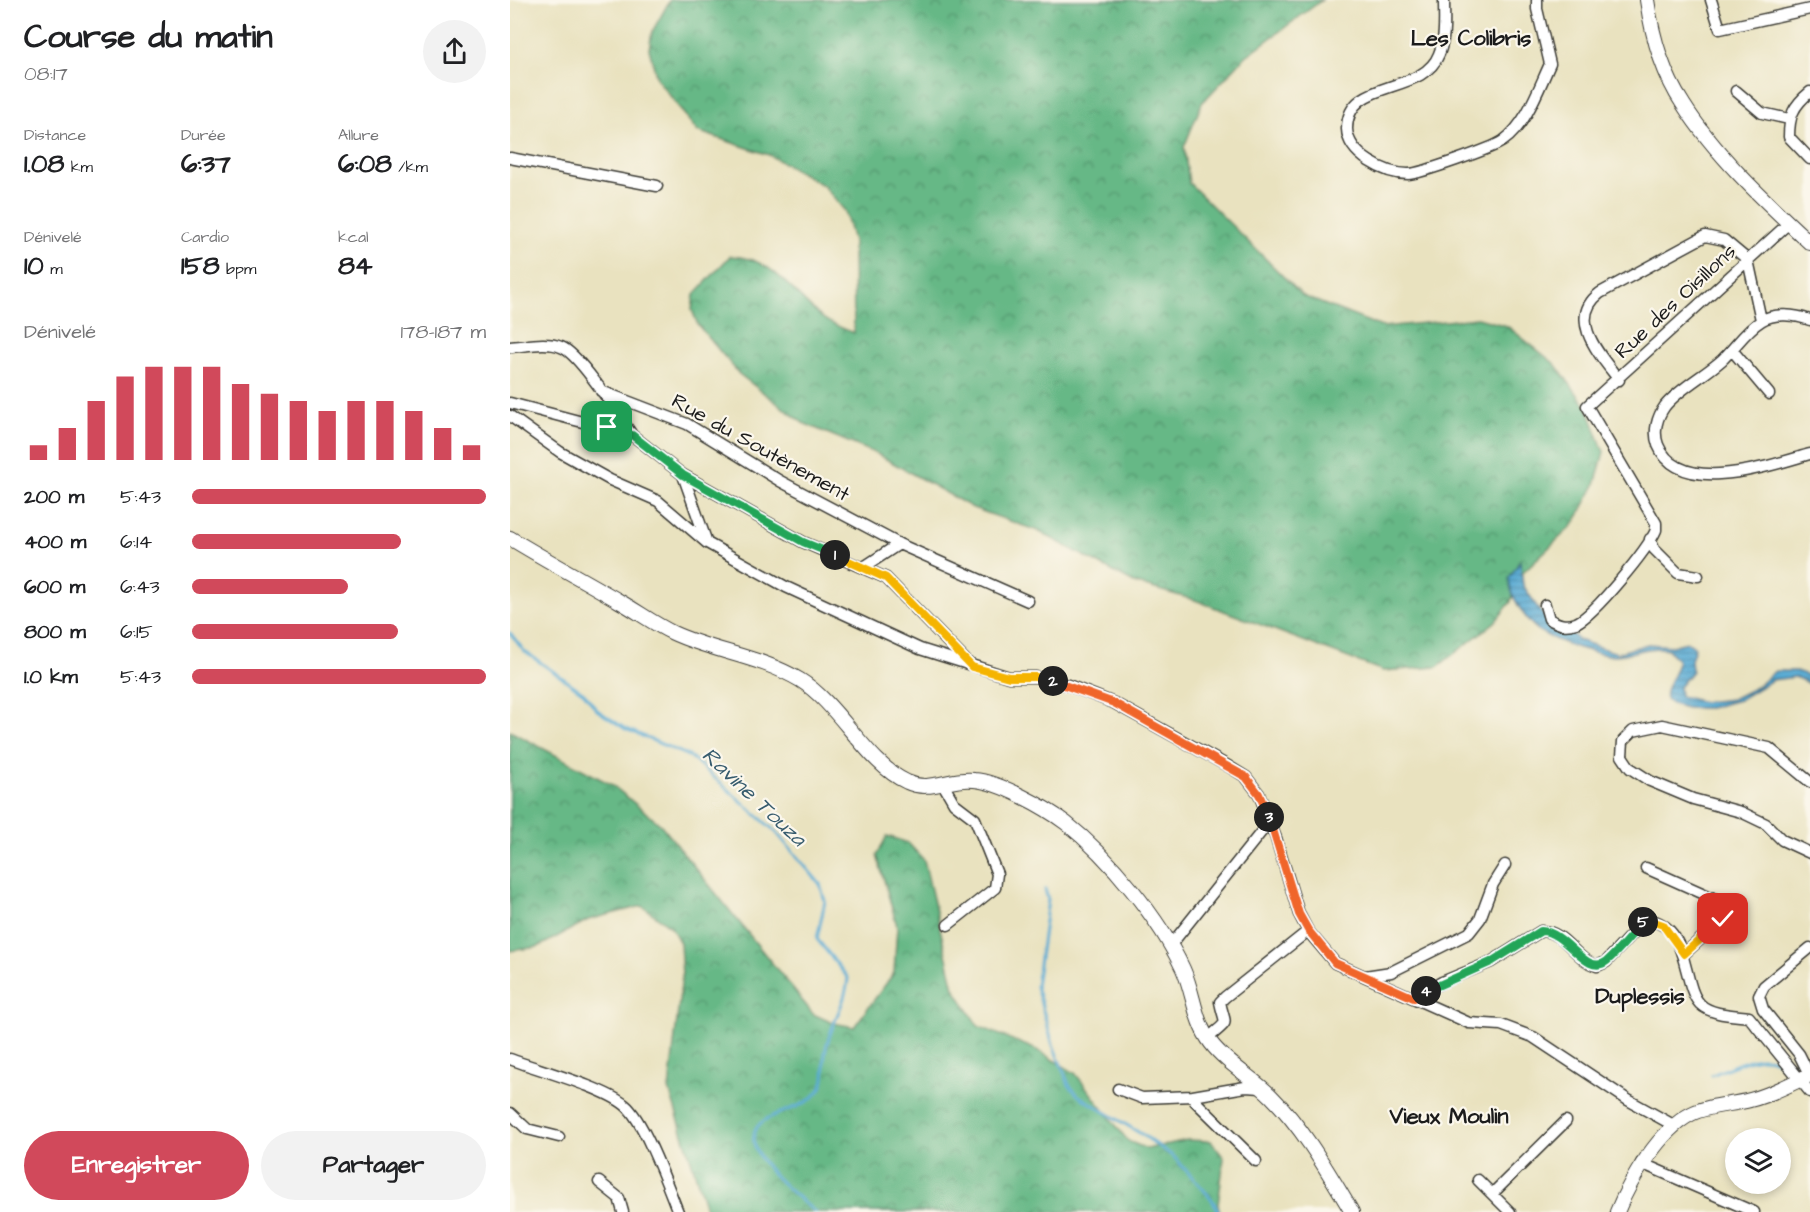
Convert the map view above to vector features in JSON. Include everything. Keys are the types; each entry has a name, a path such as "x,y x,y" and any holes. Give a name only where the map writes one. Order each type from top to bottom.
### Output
{"street":[{"path":"1444,0 1444,37 1440,53 1431,67 1418,78 1366,95 1349,114 1347,131 1351,142 1357,151 1376,165 1397,172 1418,172 1502,142 1516,129 1550,64 1537,9 1538,0"},
{"path":"1647,0 1658,49 1682,104 1720,152 1810,243"},
{"path":"1711,0 1720,29 1810,9"},
{"path":"1736,91 1762,113 1789,120"},
{"path":"1810,92 1796,104 1789,120 1790,137 1810,159"},
{"path":"510,158 657,186"},
{"name":"Rue des Oisillons","path":"1650,539 1656,530 1656,523 1587,406 1789,223"},
{"path":"1618,380 1594,347 1586,329 1586,312 1593,298 1705,236 1724,240 1748,260 1761,320"},
{"path":"1810,320 1784,316 1761,320 1732,350 1665,406 1656,423 1662,453 1672,463 1687,470 1724,475 1810,454"},
{"path":"510,347 550,344 564,348 601,391 632,435 683,475 803,542 886,578 904,594 972,667"},
{"path":"1732,350 1769,394"},
{"name":"Rue du Soutènement","path":"601,391 687,424 780,481 899,544 1028,601"},
{"path":"510,403 632,435"},
{"path":"510,416 560,452 610,480 658,501 707,543 786,587 920,649 1009,677 1036,677 1068,685 1114,703 1246,777 1259,794 1270,821 1299,914 1308,930 1335,963 1469,1023 1501,1026 1533,1037 1620,1094 1675,1126"},
{"path":"683,475 707,543"},
{"path":"510,538 672,632 747,656 801,681 817,693 883,766 912,785 927,787 964,780 986,782 1035,804 1066,823 1111,868 1151,915 1189,982 1200,1026 1208,1038 1262,1089 1304,1136 1352,1212"},
{"path":"1650,539 1654,549 1678,573 1698,576"},
{"path":"1545,605 1549,619 1564,626 1576,623 1602,601 1650,539"},
{"path":"864,567 899,544"},
{"path":"1810,782 1769,748 1662,725 1633,731 1623,741 1622,756 1630,768 1650,781 1693,799 1741,812 1766,824 1782,840 1810,853"},
{"path":"943,784 954,803 975,819 997,874 995,888 948,925"},
{"path":"1170,946 1270,821"},
{"path":"1362,977 1391,972 1466,937 1477,925 1493,884 1505,865"},
{"path":"1646,868 1722,902 1727,911 1723,919 1684,954"},
{"path":"1414,998 1442,982 1491,962 1541,931 1558,935 1588,964 1596,966 1606,962 1646,919 1656,921 1663,925 1684,954 1699,1003 1710,1010 1749,1017 1806,1077"},
{"path":"1208,1038 1225,1024 1227,1019 1221,1005 1225,997 1308,930"},
{"path":"1810,948 1764,986 1759,996 1763,1009 1806,1054 1806,1077 1810,1092"},
{"path":"510,1059 607,1094 626,1105 638,1120 678,1212"},
{"path":"1617,1212 1626,1187 1641,1163 1675,1126 1698,1111 1759,1097 1806,1077"},
{"path":"1118,1089 1142,1098 1193,1096 1245,1087 1262,1089"},
{"path":"1193,1096 1195,1101 1256,1161"},
{"path":"510,1113 527,1129 559,1137"},
{"path":"1492,1194 1566,1121"},
{"path":"1641,1163 1754,1212"},
{"path":"1478,1180 1510,1212"},
{"path":"599,1182 619,1198 623,1212"}],"green space":[{"path":"670,0 1322,0 1245,57 1202,103 1184,147 1189,183 1303,296 1382,327 1478,318 1507,326 1555,364 1587,407 1604,452 1595,485 1573,525 1523,572 1510,603 1495,622 1437,667 1383,671 1195,600 1134,583 1038,531 973,508 877,454 803,423 739,374 698,325 692,310 694,295 730,256 745,258 758,262 780,277 824,319 854,333 853,241 845,211 823,185 769,155 697,131 657,79 649,49 652,32"},
{"path":"510,731 612,785 661,825 813,1014 833,1023 854,1027 894,973 897,926 877,855 887,836 908,843 924,860 954,988 978,1026 1037,1050 1075,1073 1128,1141 1147,1149 1187,1140 1211,1141 1224,1158 1218,1205 1220,1212 707,1212 669,1089 682,975 680,943 671,927 642,906 588,920 538,947 510,951"}],"water":[{"path":"1520,561 1523,585 1539,610 1553,627 1572,634 1578,640 1617,653 1648,644 1672,646 1687,642 1695,647 1691,660 1692,671 1679,687 1680,696 1704,702 1732,699 1756,687 1775,671 1796,671 1810,676 1810,684 1795,677 1772,680 1739,700 1709,708 1687,708 1672,704 1666,699 1666,694 1678,661 1668,649 1654,648 1620,655 1605,654 1585,650 1538,630 1519,606 1510,585 1509,578"}],"waterway":[{"name":"Ravine Touza","path":"510,633 524,651 584,693 597,710 624,728 691,757 776,832 820,884 825,901 817,939 848,978 847,988 827,1043 823,1083 818,1092 807,1102 765,1120 755,1130 754,1142 759,1156 781,1183 815,1212"},
{"path":"1045,889 1048,900 1036,986 1053,1045 1069,1085 1079,1096 1174,1157 1211,1198 1219,1212"},
{"path":"1712,1075 1756,1059 1766,1058 1781,1064"}],"district":[{"name":"Les Colibris","path":"1471,37"},
{"name":"Duplessis","path":"1640,995"},
{"name":"Vieux Moulin","path":"1449,1115"}],"route":[{"path":"607,427 632,435 683,475 803,542 886,578 936,627 972,667 1009,677 1036,677 1068,685 1114,703 1246,777 1259,794 1270,821 1299,914 1308,930 1335,963 1362,977 1414,998 1442,982 1491,962 1541,931 1550,931 1558,935 1588,964 1596,966 1606,962 1646,919 1663,925 1684,954 1723,919"}]}
